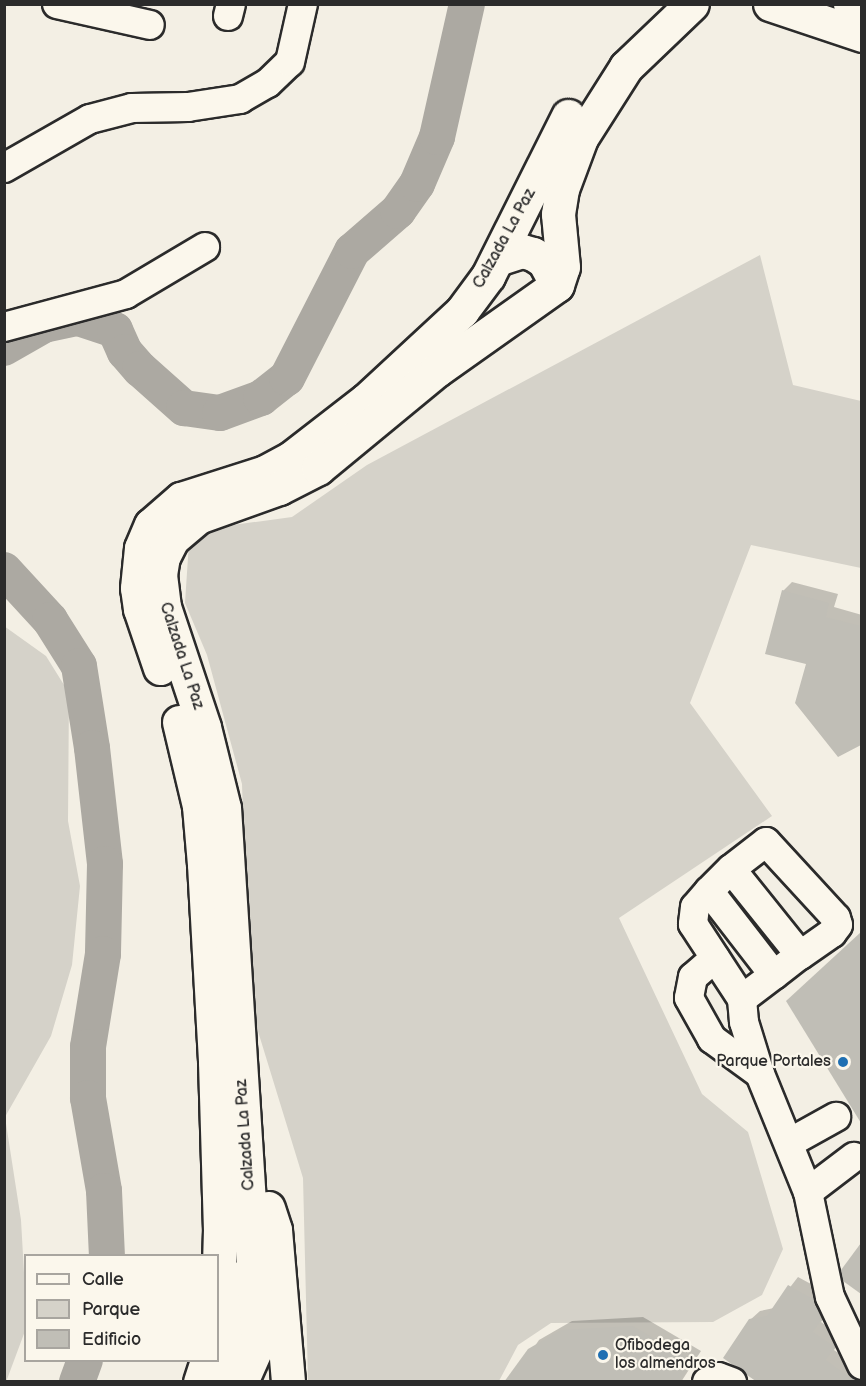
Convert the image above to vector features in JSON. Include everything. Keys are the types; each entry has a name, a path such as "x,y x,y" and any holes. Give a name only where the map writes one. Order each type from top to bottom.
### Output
{"main road":[{"name":"Calzada La Paz","path":"219,1271 215,1051 199,806 185,742 140,609 136,567 141,548 151,525 181,499 279,466 366,400 462,311 497,259 583,90 610,55 663,4"},
{"name":"Calzada La Paz","path":"243,1379 257,1329 248,1143 224,808 204,727 161,596 165,550 178,532 198,517 279,488 318,468 437,370 557,285 563,267 558,214 562,189 581,138 626,67 692,4"},
{"path":"770,4 861,35"},
{"path":"850,4 861,8"},
{"path":"497,259 522,251 533,255 544,261 557,285"},
{"path":"248,1143 275,1230 288,1382"},
{"path":"220,1245 235,1285 232,1347 243,1379"},
{"path":"200,1382 206,1362"}],"street":[{"path":"57,4 150,26"},
{"path":"4,168 90,119 132,108 188,107 249,93 268,83 290,62 303,4"},
{"path":"4,327 126,294 205,247"},
{"path":"712,1039 743,1010 774,975 832,933 838,925 836,918 766,842 731,869 709,891 691,915 743,1010 759,1074 808,1192 830,1297 861,1365"},
{"path":"731,869 800,954"},
{"path":"709,891 774,975"},
{"path":"715,958 693,977 689,986 689,998 712,1039 759,1074"},
{"path":"789,1143 836,1117"},
{"path":"808,1192 854,1157"},
{"path":"707,1382 718,1377 732,1382"}],"green space":[{"path":"760,255 793,385 861,401 861,568 751,545 690,703 772,816 619,918 702,1094 748,1132 783,1249 762,1295 713,1322 551,1323 518,1345 499,1381 308,1381 303,1178 249,1002 242,784 207,655 185,603 189,542 218,527 292,517 367,465"},
{"path":"4,626 46,656 69,693 68,821 80,886 72,965 51,1036 5,1117 21,1220 24,1334 6,1382 4,1381"}],"building":[{"path":"782,590 829,603 826,617 861,626 861,745 838,757 795,703 806,664 765,654"},
{"name":"Parque Portales","path":"861,932 861,1123 786,1001"},
{"path":"861,1243 861,1294 843,1281 841,1270"},
{"name":"Ofibodega los almendros","path":"788,1285 813,1299 822,1319 813,1332 835,1347 826,1360 856,1382 757,1382 723,1358 749,1319 767,1316"},
{"name":"Ofibodega los almendros","path":"633,1326 693,1361 679,1382 504,1382 528,1349 561,1330"}],"waterway":[{"path":"4,348 44,325 78,318 115,330 125,352 140,369 184,408 220,413 261,398 287,378 352,251 398,211 417,184 437,137 467,4"},
{"path":"4,570 50,620 79,666 92,748 105,864 103,954 88,1047 88,1098 104,1191 107,1254"},
{"path":"77,1382 84,1362"}],"place":[{"name":"Parque Portales","path":"843,1062"},
{"name":"Ofibodega los almendros","path":"603,1355"}]}
